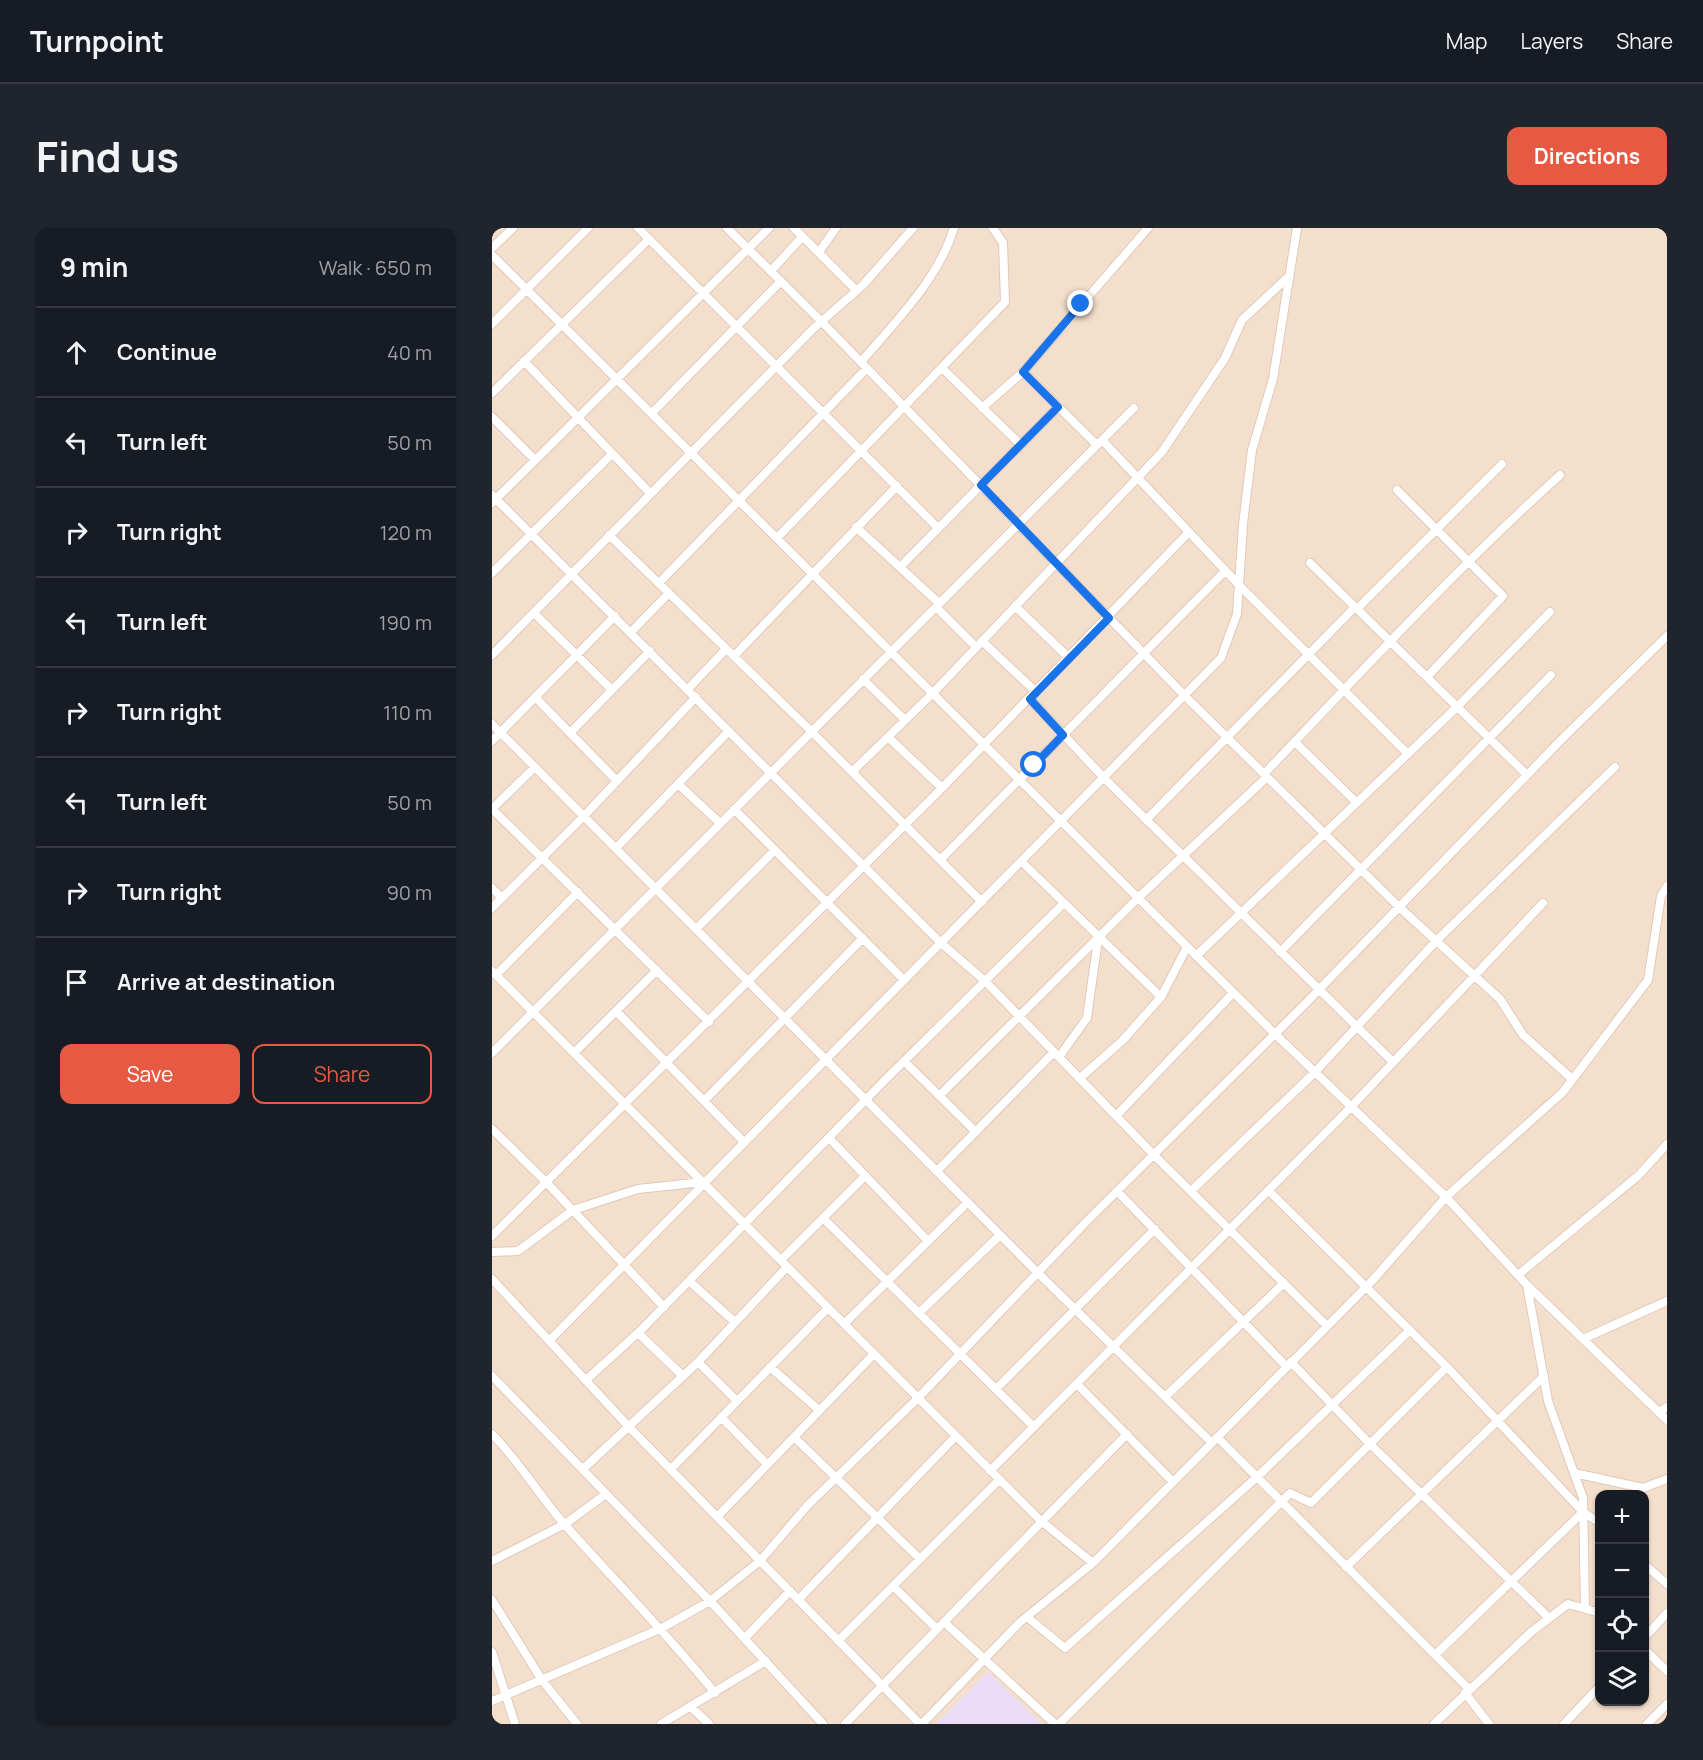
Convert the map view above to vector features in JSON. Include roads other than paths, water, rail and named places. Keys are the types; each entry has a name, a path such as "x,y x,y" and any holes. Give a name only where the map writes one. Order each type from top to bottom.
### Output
{"street":[{"path":"492,248 513,228"},
{"path":"492,324 588,228"},
{"path":"638,228 938,528"},
{"path":"727,228 822,322 1185,696 1399,907 1476,974 1500,999 1523,1035 1572,1079"},
{"path":"768,228 493,499 572,573 941,943 985,981 1154,1155 1327,1326"},
{"path":"794,228 856,290"},
{"path":"819,252 836,228"},
{"path":"493,654 690,452 856,290 913,228"},
{"path":"659,583 824,412 864,365 932,273 954,228"},
{"path":"777,538 1005,302 1003,243 993,228"},
{"path":"982,408 1023,372 1148,228"},
{"path":"549,1341 743,1141 1022,862 1221,658 1238,614 1243,524 1252,450 1273,379 1287,278 1297,228"},
{"path":"771,271 802,237"},
{"path":"492,393 649,239"},
{"path":"492,255 1233,993 1446,1197 1527,1285 1667,1419"},
{"path":"852,772 933,693 1162,452 1225,358 1242,320 1287,278"},
{"path":"652,413 781,281"},
{"path":"524,361 650,493"},
{"path":"942,368 1021,444"},
{"path":"1023,372 1058,407 1137,477 1225,571 1408,754"},
{"path":"900,567 1058,407"},
{"path":"492,1053 1134,408"},
{"path":"492,417 535,460"},
{"path":"492,573 612,454"},
{"path":"1146,820 1308,655 1502,464"},
{"path":"939,1096 1019,1016 1041,998 1138,898 1266,775 1390,641 1560,475"},
{"path":"734,656 812,572 897,486"},
{"path":"1397,490 1503,596 1427,677"},
{"path":"856,527 979,644 1036,692"},
{"path":"492,1236 626,1106 985,745 1189,532"},
{"path":"609,535 812,731 982,902"},
{"path":"1310,563 1527,775"},
{"path":"940,860 1225,571"},
{"path":"631,632 669,593"},
{"path":"1015,606 1070,658"},
{"path":"534,612 612,690"},
{"path":"1196,956 1408,754 1550,612"},
{"path":"492,741 615,616"},
{"path":"492,1701 662,1628 710,1601 760,1561 807,1506 918,1398 1117,1191 1319,990 1527,775 1667,636"},
{"path":"688,689 726,649"},
{"path":"570,733 650,651"},
{"path":"1280,952 1551,675"},
{"path":"863,679 905,720"},
{"path":"535,697 617,781"},
{"path":"492,908 584,816 696,697"},
{"path":"1030,699 1146,820 1394,1062"},
{"path":"492,724 1038,1273 1165,1397 1257,1477 1435,1655 1467,1691 1489,1724"},
{"path":"616,848 729,731"},
{"path":"888,737 942,788"},
{"path":"1295,742 1356,802"},
{"path":"535,767 492,809 710,1022"},
{"path":"1191,1191 1315,1072 1437,940 1615,767"},
{"path":"678,784 720,824"},
{"path":"734,809 904,980"},
{"path":"696,929 775,850"},
{"path":"1022,862 1161,998"},
{"path":"492,1280 629,1426 921,1724 1027,1617 1093,1563 1366,1286 1446,1197 1563,1092 1648,980 1661,896 1667,886"},
{"path":"492,888 502,898"},
{"path":"578,892 494,973 999,1480 1041,1521 1093,1563"},
{"path":"990,1471 1351,1107 1543,903"},
{"path":"586,1380 638,1333 866,1099 1063,904"},
{"path":"704,1101 863,938"},
{"path":"937,1171 1056,1054 1087,1018 1099,938"},
{"path":"1080,1078 1123,1040 1161,998 1187,947"},
{"path":"574,1053 657,970"},
{"path":"1116,1116 1233,993"},
{"path":"616,1011 743,1141"},
{"path":"904,1061 976,1132"},
{"path":"492,1130 547,1183 664,1307"},
{"path":"829,1138 928,1240"},
{"path":"1518,1275 1639,1175 1667,1144"},
{"path":"781,1260 866,1176"},
{"path":"492,1252 518,1251 573,1210 638,1189 703,1182"},
{"path":"1117,1191 1194,1267 1244,1321 1549,1618"},
{"path":"1269,1191 1447,1367 1583,1512 1595,1520"},
{"path":"844,1324 968,1202"},
{"path":"823,1218 1034,1427"},
{"path":"996,1389 1155,1229"},
{"path":"919,1313 1000,1235"},
{"path":"583,1469 698,1362 787,1267"},
{"path":"689,1281 735,1322"},
{"path":"1165,1397 1284,1283"},
{"path":"1527,1285 1548,1401 1583,1498 1585,1608"},
{"path":"1583,1339 1667,1301"},
{"path":"671,1469 828,1308"},
{"path":"1027,1617 1065,1648 1257,1477 1410,1330"},
{"path":"638,1333 683,1376"},
{"path":"717,1516 874,1354"},
{"path":"698,1362 737,1401"},
{"path":"770,1367 819,1410"},
{"path":"944,1622 1057,1724 1290,1493 1311,1503 1447,1367"},
{"path":"492,1376 710,1601 823,1724"},
{"path":"1346,1567 1544,1376"},
{"path":"1077,1384 1173,1482"},
{"path":"1659,1412 1667,1407"},
{"path":"721,1418 768,1464"},
{"path":"492,1434 507,1449 565,1524 662,1628 715,1693"},
{"path":"846,1724 1127,1434"},
{"path":"798,1600 956,1436"},
{"path":"794,1437 920,1559"},
{"path":"1574,1473 1643,1488 1667,1479"},
{"path":"838,1641 999,1480"},
{"path":"492,1561 565,1524 606,1494"},
{"path":"1435,1655 1583,1512"},
{"path":"1649,1568 1667,1584"},
{"path":"892,1586 937,1629"},
{"path":"744,1638 790,1592"},
{"path":"492,1600 542,1680 577,1724"},
{"path":"1434,1724 1467,1691 1568,1604 1595,1612"},
{"path":"1649,1633 1667,1613"},
{"path":"492,1652 515,1724"},
{"path":"1647,1652 1667,1671"},
{"path":"661,1724 766,1661"},
{"path":"1569,1722 1595,1691"},
{"path":"1647,1724 1667,1704"},
{"path":"691,1707 709,1724"}]}
